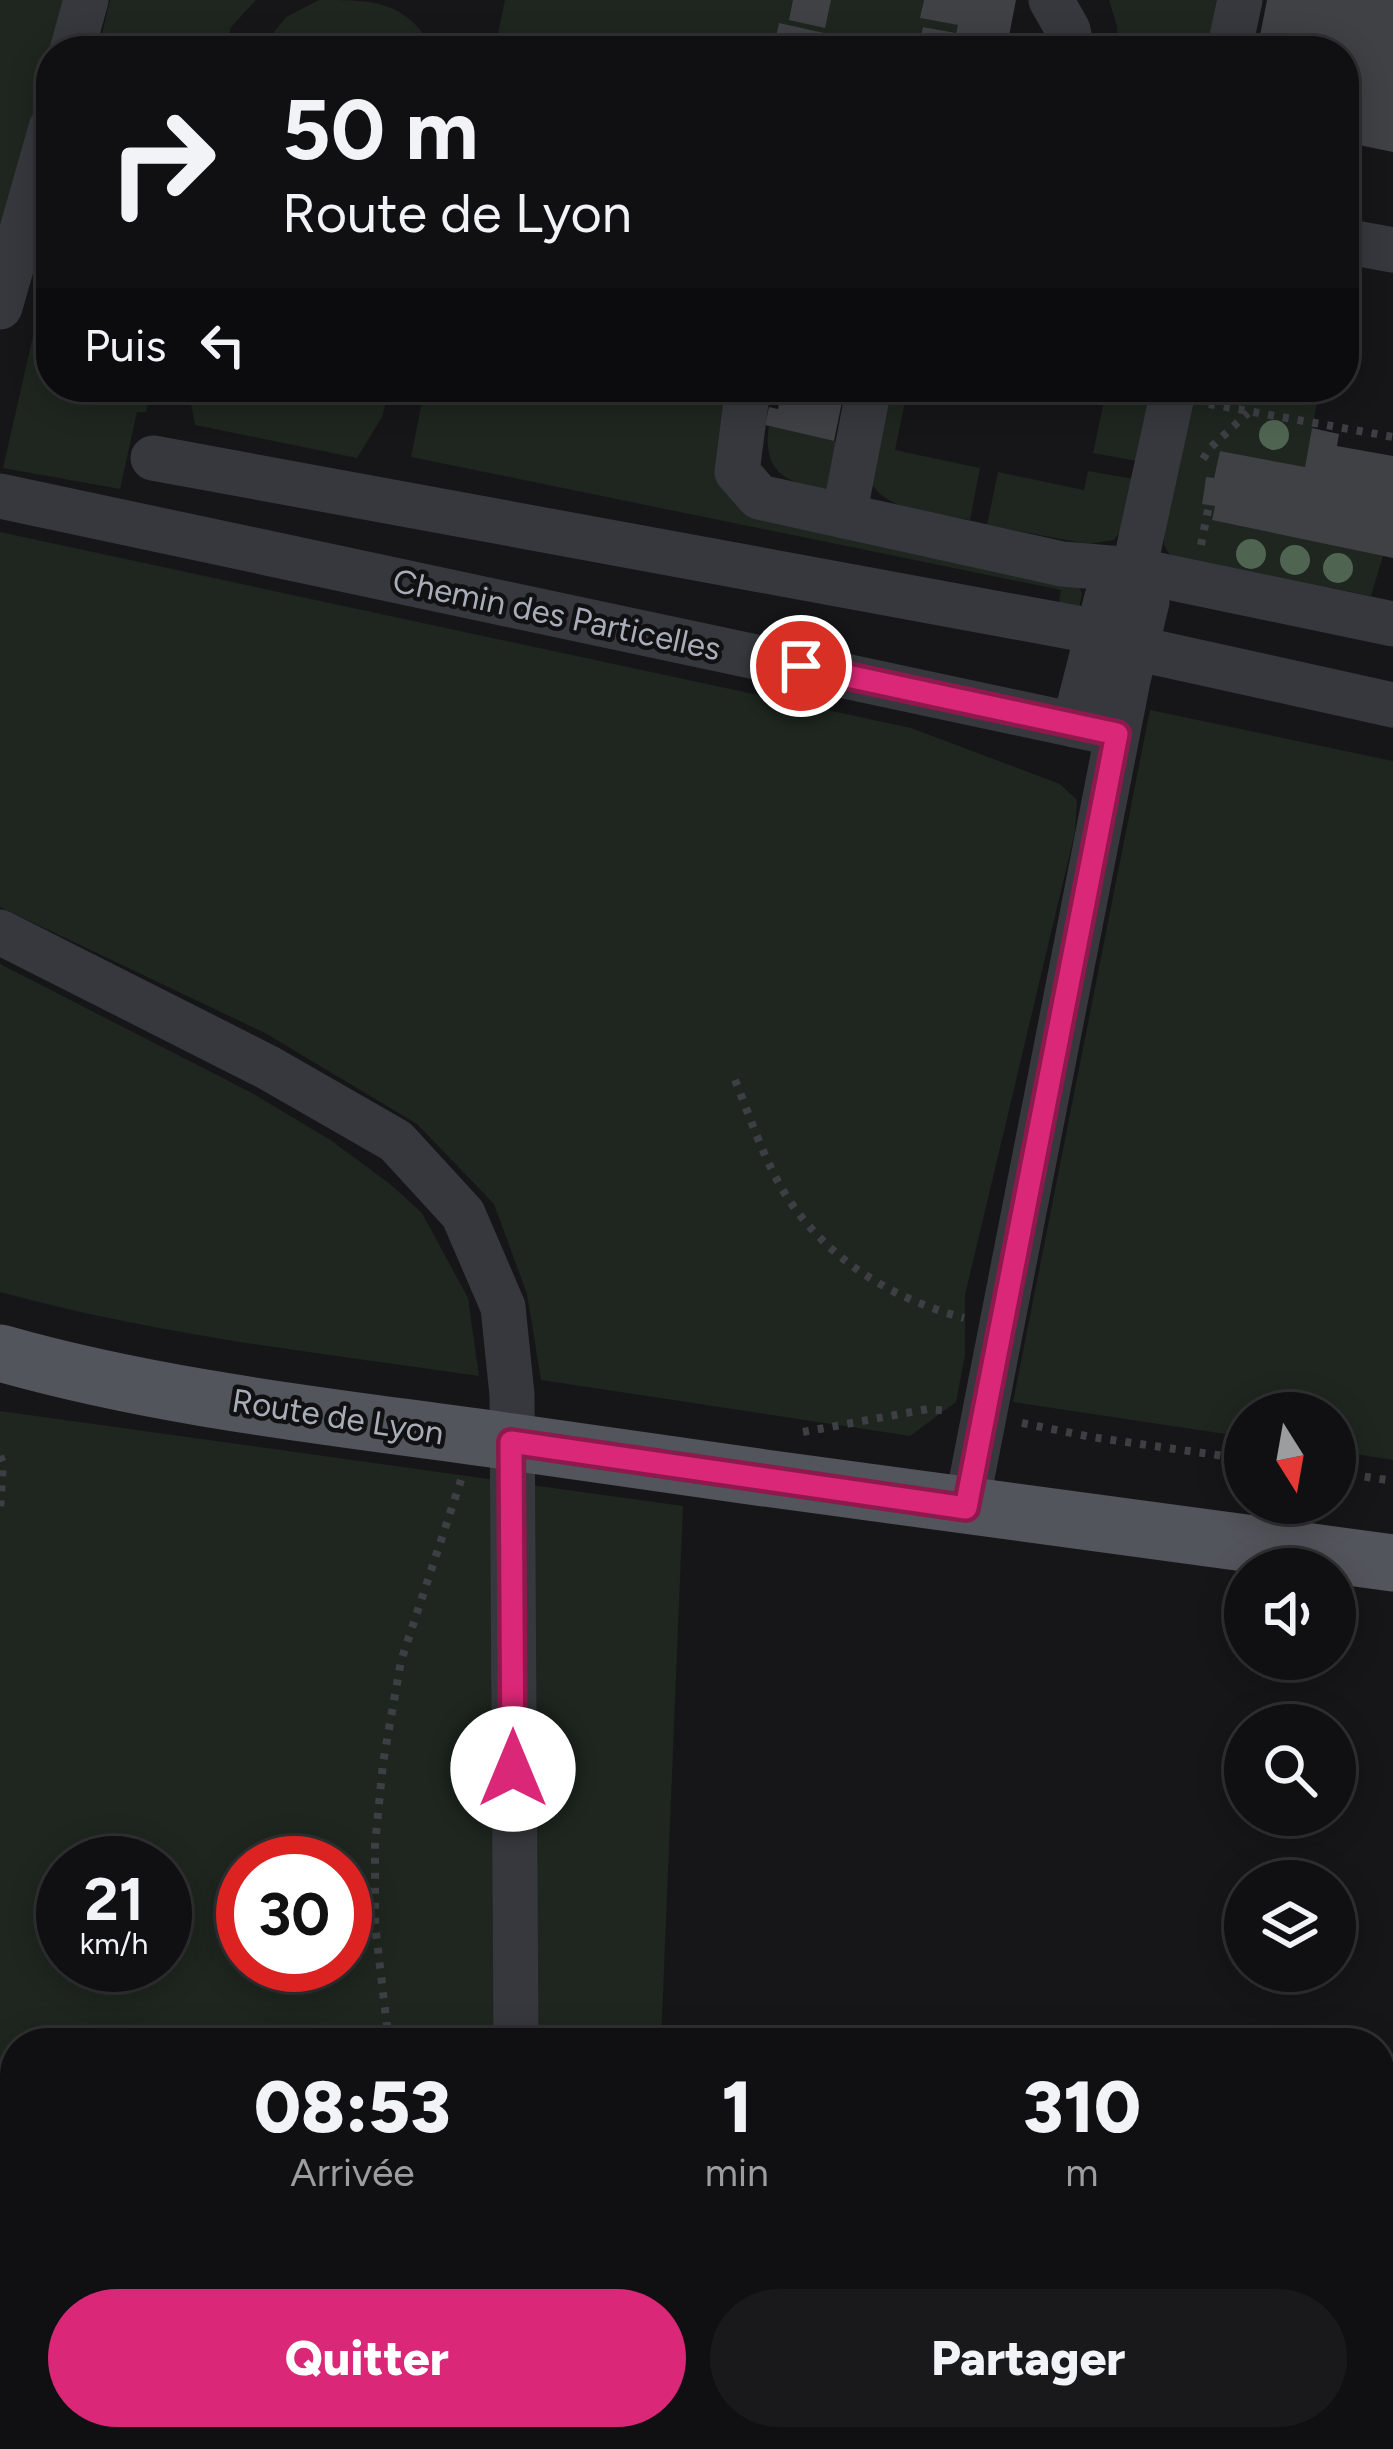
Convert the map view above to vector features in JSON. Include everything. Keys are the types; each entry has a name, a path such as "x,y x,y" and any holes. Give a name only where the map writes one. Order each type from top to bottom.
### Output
{"main road":[{"name":"Route de Lyon","path":"0,1353 89,1378 490,1439 966,1508 1393,1563"}],"street":[{"path":"76,36 86,0"},
{"path":"1051,0 1069,36"},
{"path":"1232,36 1240,0"},
{"path":"0,307 36,181"},
{"path":"1359,244 1393,250"},
{"path":"746,402 737,472 759,497 1062,564 1134,569 1393,624"},
{"path":"844,516 866,402"},
{"path":"966,1508 1000,1328 1096,729 1117,640 1107,597 1134,569 1171,402"},
{"path":"153,458 1117,640 1393,705"},
{"name":"Chemin des Particelles","path":"0,496 1096,729"},
{"path":"0,932 267,1067 396,1141 463,1214 503,1307 512,1396 490,1439 514,2028"},
{"path":"0,1369 89,1378"}],"path":[{"path":"1209,402 1393,437"},
{"path":"1196,473 1210,448 1248,413"},
{"path":"735,1080 789,1200 844,1260 886,1291 1000,1328"},
{"path":"782,1436 928,1409 983,1414 1090,1437 1224,1456"},
{"path":"387,2028 375,1924 375,1845 383,1763 401,1661 460,1486 490,1439"},
{"path":"0,1456 0,1510"},
{"path":"1356,1475 1393,1481"}],"shaded area":[{"path":"0,0 68,0 56,36 36,36 36,122 0,257"},
{"path":"110,0 256,0 231,27 229,36 102,36"},
{"path":"319,0 372,3 400,12 425,36 271,36 286,17"},
{"path":"505,0 924,0 921,18 958,25 956,33 923,27 922,36 836,36 780,24 777,36 497,36"},
{"path":"1109,0 1219,0 1213,36 1117,36"},
{"path":"36,323 36,402 148,402 146,412 137,412 120,489 3,468"},
{"path":"191,402 386,402 357,458 195,425"},
{"path":"422,402 731,402 726,462 1077,584 1082,593 1079,609 1057,614 1061,590 411,457"},
{"path":"882,402 905,402 895,450 980,468 970,520 902,506 871,483"},
{"path":"1104,402 1150,402 1137,461 1093,453"},
{"path":"1190,402 1317,402 1305,467 1220,451 1214,478 1206,478 1202,503 1215,506 1212,519 1383,556 1371,596 1170,555 1164,545"},
{"path":"769,426 847,444 835,490 782,475 770,457"},
{"path":"1088,471 1134,479 1121,531 1114,540 1087,544 987,525 998,472 1084,490"},
{"path":"0,532 911,728 1060,784 1077,800 1075,832 965,1295 965,1355 956,1402 910,1436 541,1380 527,1294 494,1204 417,1124 265,1033 0,907"},
{"path":"1150,710 1393,761 1393,1460 1356,1454 1356,1392 1224,1392 1224,1434 1013,1402"},
{"path":"0,964 252,1093 332,1141 390,1184 422,1213 468,1298 479,1376 178,1331 0,1292"},
{"path":"0,1411 683,1506 662,2028 0,2028"}],"building":[{"path":"793,0 831,0 825,28 789,20"},
{"path":"924,0 1016,0 1009,36 921,36 923,27 956,33 958,25 920,18"},
{"path":"1267,0 1393,0 1393,152 1359,145 1359,36 1260,36"},
{"path":"779,23 838,36 776,36"},
{"path":"779,402 842,402 834,441 765,425 769,407 778,409"},
{"path":"1312,428 1339,434 1337,446 1393,456 1393,558 1212,520 1215,506 1202,504 1206,477 1214,478 1220,451 1305,467"}],"route":[{"path":"513,1769 511,1442 966,1508 1117,734 801,666"}]}
